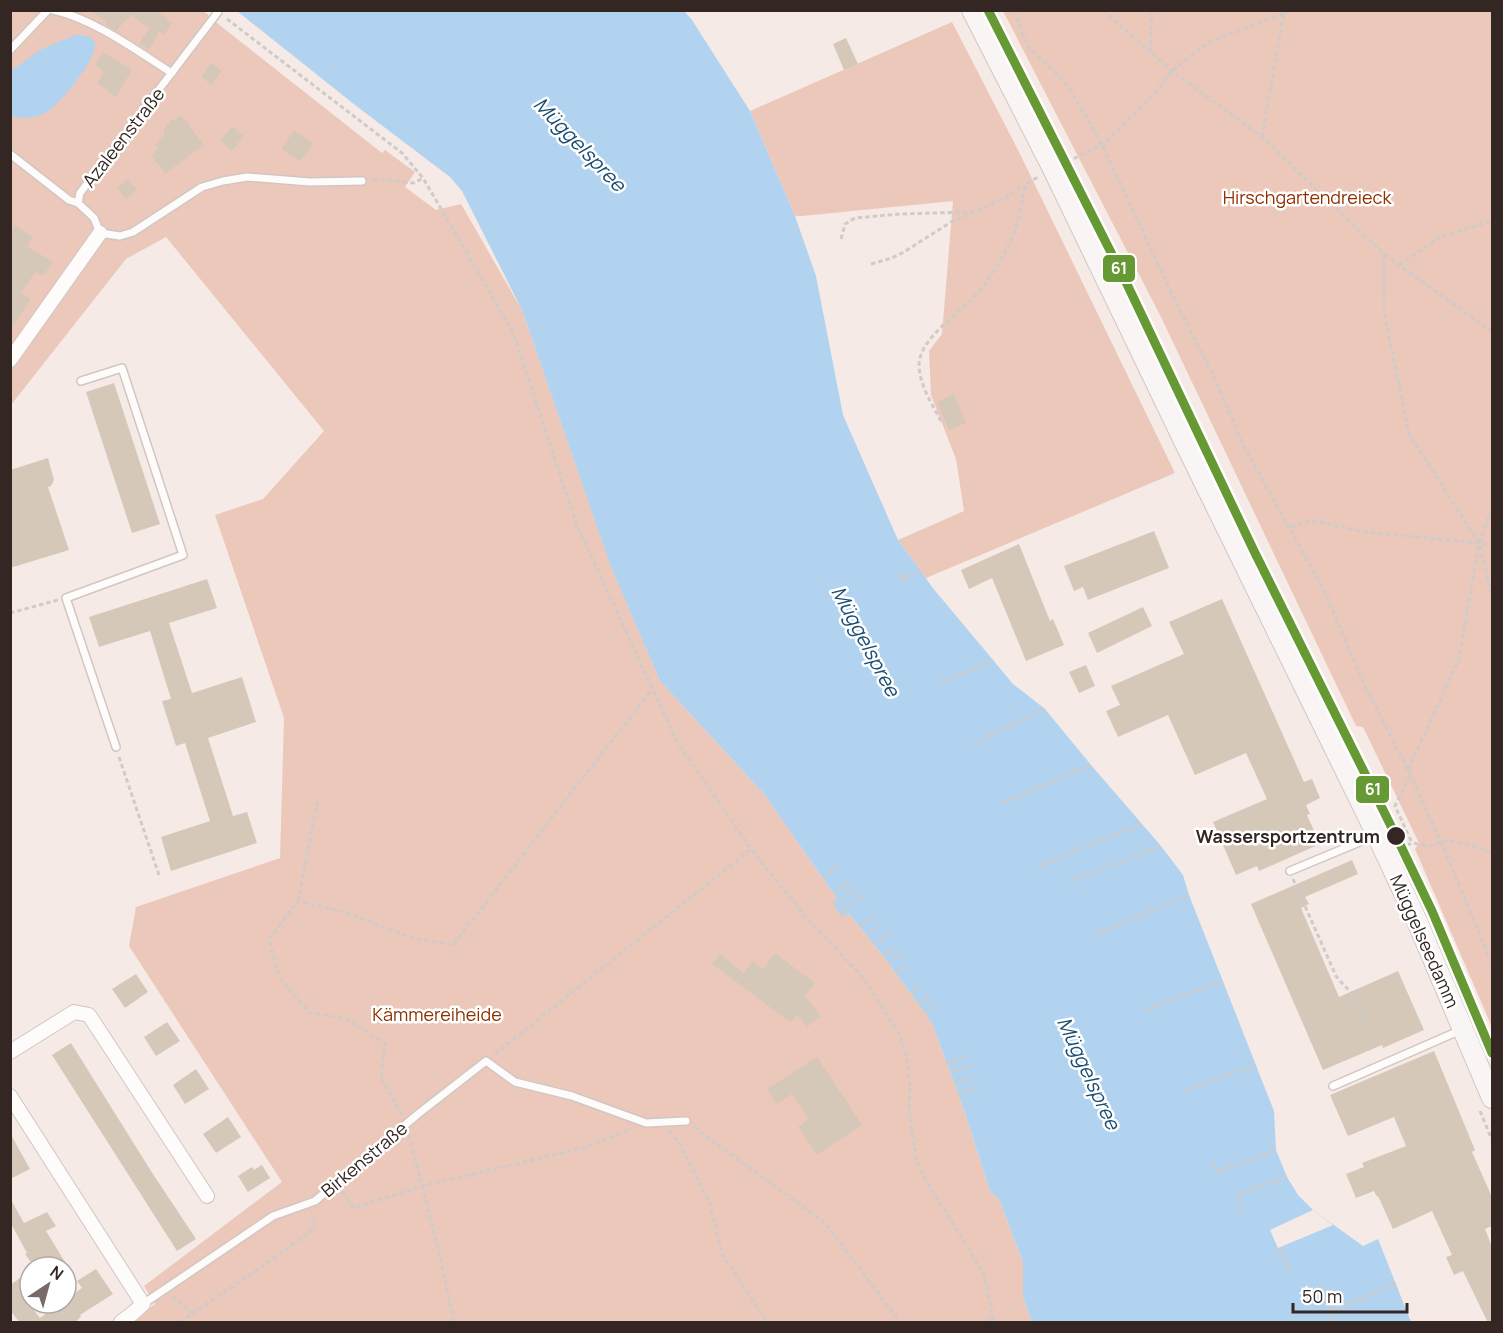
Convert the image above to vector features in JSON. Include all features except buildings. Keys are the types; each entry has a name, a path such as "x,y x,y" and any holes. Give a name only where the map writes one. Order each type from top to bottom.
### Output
{"main road":[{"name":"Müggelseedamm","path":"972,10 1053,169 1377,835 1417,921 1492,1098"}],"street":[{"path":"10,360 100,233"},
{"path":"10,1052 74,1012 89,1015 207,1196"},
{"path":"12,1101 143,1304 121,1323"}],"lane":[{"path":"10,50 48,10"},
{"name":"Azaleenstraße","path":"53,10 104,31 172,73"},
{"name":"Azaleenstraße","path":"78,203 80,193 218,12"},
{"name":"Azaleenstraße","path":"10,154 69,200 78,203 94,218 100,233"},
{"path":"100,233 120,236 133,232 202,187 223,181 247,177 310,182 362,181"},
{"path":"81,381 122,368 183,555 66,598 116,747"},
{"path":"1290,871 1377,835"},
{"path":"1334,1086 1463,1029"},
{"path":"486,1061 515,1082 572,1096 646,1123 686,1120"},
{"name":"Birkenstraße","path":"143,1304 273,1216 315,1201 406,1124 486,1061"}],"path":[{"path":"1015,10 1030,49 1057,74 1072,92 1102,146 1244,445 1324,590 1365,686 1408,770 1441,842 1492,964"},
{"path":"1103,10 1172,71 1262,137 1384,254 1492,332"},
{"path":"1150,51 1152,10"},
{"path":"1077,157 1102,146 1151,98 1172,71 1208,43 1292,10"},
{"path":"218,12 402,153 423,178 513,332 576,523 677,742 751,849 805,916 864,979 899,1034 906,1053 910,1086 909,1109 916,1159 924,1178 984,1274 994,1323"},
{"path":"1262,137 1284,12"},
{"path":"871,264 904,252 951,222 1005,198 1053,169"},
{"path":"362,181 367,178 414,183 423,178"},
{"path":"941,421 923,385 919,365 924,347 937,331 973,298 991,274 1010,242 1026,184"},
{"path":"841,239 845,224 855,218 973,212"},
{"path":"1399,265 1440,237 1492,221"},
{"path":"1384,254 1384,312 1409,434 1479,543 1492,596"},
{"path":"1408,770 1459,659 1479,543 1492,508"},
{"path":"1290,528 1310,520 1365,532 1492,546"},
{"path":"903,582 901,575 921,571"},
{"path":"10,613 66,598"},
{"path":"941,683 993,660"},
{"path":"298,902 344,912 412,938 453,945 652,689"},
{"path":"974,743 1045,709"},
{"path":"116,747 159,875"},
{"path":"1003,803 1091,765"},
{"path":"1410,776 1395,806 1412,843"},
{"path":"318,798 298,902 269,939 279,977 310,1013 345,1018 385,1043 381,1078 406,1124 454,1323"},
{"path":"1039,866 1141,824"},
{"path":"1399,849 1412,843 1429,846 1448,840 1492,852"},
{"path":"1071,881 1161,846"},
{"path":"486,1061 751,849"},
{"path":"823,878 840,865"},
{"path":"1290,871 1336,976 1343,987 1353,993 1360,1006 1363,1017 1359,1026"},
{"path":"834,894 849,882"},
{"path":"834,906 858,887"},
{"path":"840,914 865,895"},
{"path":"1094,935 1189,895"},
{"path":"860,927 874,916"},
{"path":"866,935 880,924"},
{"path":"874,945 891,932"},
{"path":"883,956 896,946"},
{"path":"888,963 903,952"},
{"path":"896,973 908,964"},
{"path":"1145,1010 1222,981"},
{"path":"911,994 922,985"},
{"path":"919,1004 929,996"},
{"path":"926,1013 936,1005"},
{"path":"946,1063 968,1055"},
{"path":"950,1071 972,1065"},
{"path":"1186,1090 1256,1065"},
{"path":"954,1083 976,1077"},
{"path":"958,1094 979,1087"},
{"path":"686,1120 825,1223 900,1323"},
{"path":"669,1121 667,1127 670,1134 680,1144 710,1204 722,1254 767,1323"},
{"path":"335,1184 354,1208 422,1186 583,1148 646,1123"},
{"path":"1213,1161 1218,1172 1276,1150"},
{"path":"1243,1213 1237,1195 1287,1177"},
{"path":"180,1323 314,1229 315,1201"},
{"path":"1279,1248 1290,1272"},
{"path":"1330,1312 1396,1283"},
{"path":"1320,1287 1335,1323"},
{"path":"163,1290 192,1314"},
{"path":"988,1323 993,1313"}],"green space":[{"name":"Kämmereiheide","path":"11,11 203,11 382,153 385,150 415,172 405,187 436,210 461,204 522,310 611,566 660,681 765,795 837,899 834,906 842,916 847,912 883,956 932,1023 964,1110 990,1191 999,1199 1023,1262 1023,1298 1032,1322 131,1322 155,1304 144,1286 282,1182 129,946 136,907 280,858 284,718 215,515 263,499 324,431 166,237 126,259 11,405"},
{"name":"Hirschgartendreieck","path":"1003,11 1492,11 1492,1027 1415,849 1419,843 1363,727 1356,726 1159,313"},
{"path":"952,22 1020,154 1175,473 926,578 898,540 964,511 956,459 931,395 929,351 942,334 953,201 795,216 750,111"}],"water":[{"name":"Müggelspree","path":"683,10 692,20 750,111 795,216 816,276 843,415 898,540 932,587 1013,684 1045,709 1183,875 1274,1111 1276,1150 1287,1177 1298,1195 1313,1210 1363,1246 1378,1239 1411,1322 1032,1322 1023,1298 1023,1262 999,1199 990,1191 964,1110 932,1023 848,913 842,917 832,903 837,899 765,795 660,681 611,567 522,310 462,191 450,177 237,11"},
{"path":"75,35 89,37 95,44 91,59 77,80 47,112 34,117 11,117 11,71 40,50"}],"pier":[{"path":"1313,1210 1333,1225 1278,1248 1270,1230"}],"transit line":[{"name":"61","path":"988,10 1125,280 1254,551 1396,836 1432,911 1492,1053"}],"place":[{"name":"Wassersportzentrum","path":"1396,836"}]}
